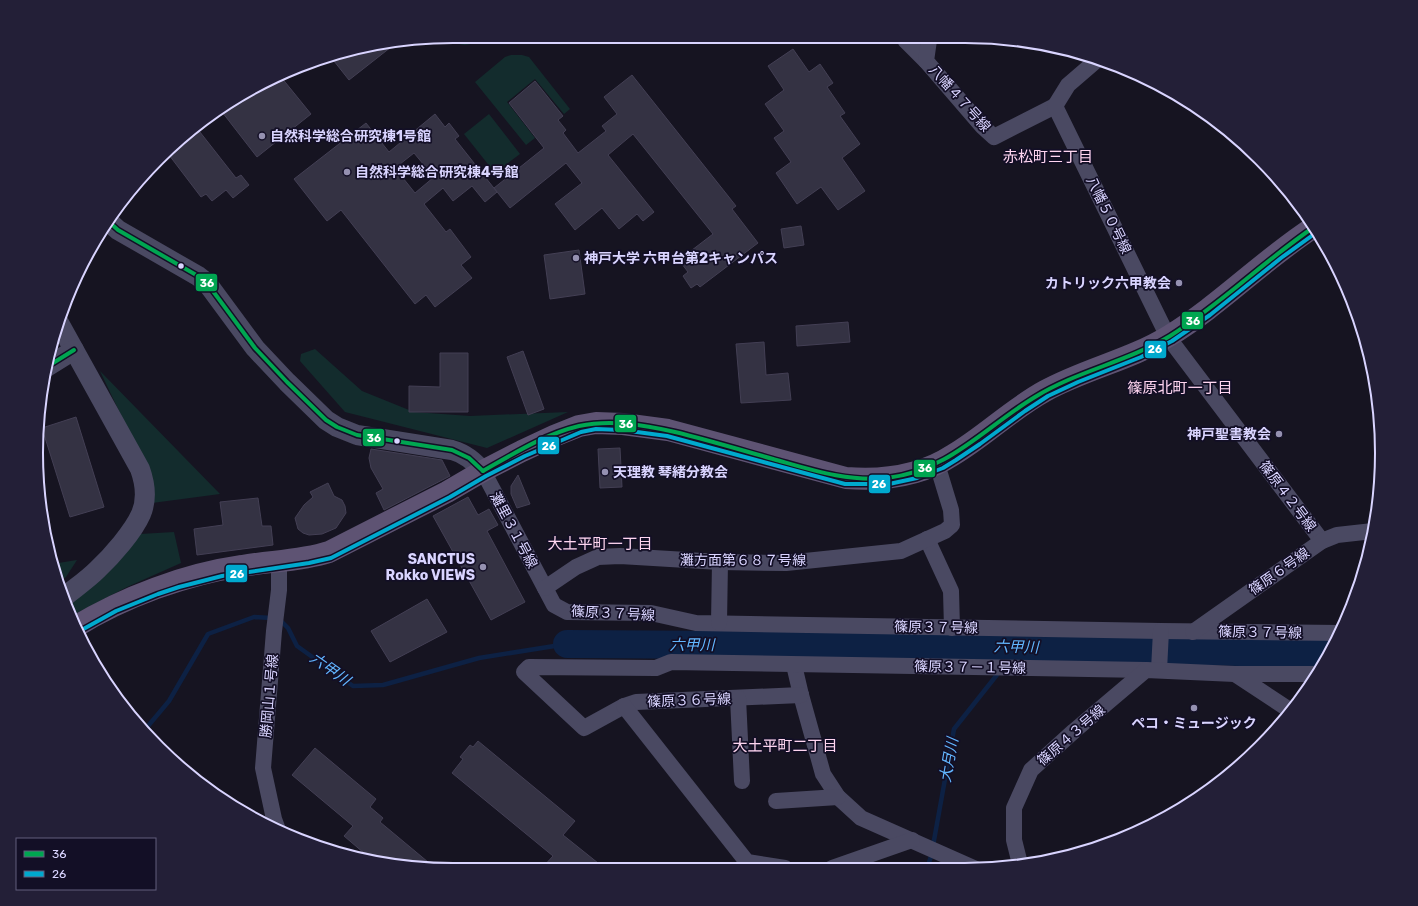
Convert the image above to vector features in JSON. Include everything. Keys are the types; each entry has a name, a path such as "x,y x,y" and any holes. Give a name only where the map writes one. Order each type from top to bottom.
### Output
{"main road":[{"path":"80,624 93,616 124,602 158,588 192,577 243,566 312,557 329,552 447,492 483,471 554,436 579,426 596,423 623,424 668,430 846,478 862,480 907,475 937,464 953,455 1024,404 1045,392 1084,372 1144,350 1168,337 1192,321 1267,261 1309,230"}],"street":[{"path":"908,43 926,61"},
{"name":"八幡４７号線","path":"929,43 926,61 982,126 994,136 1055,106"},
{"path":"1055,106 1068,85 1093,64"},
{"name":"八幡５０号線","path":"1055,106 1168,337"},
{"path":"112,225 118,230 198,276 206,283 254,348 326,420 337,427 357,435 458,451 473,460 483,471"},
{"path":"62,329 140,469 145,489 141,513 135,525 97,570 68,594"},
{"name":"篠原４２号線","path":"1168,337 1322,541"},
{"path":"53,363 74,350"},
{"name":"灘方面第６８７号線","path":"545,588 576,567 598,557 620,556 720,562 786,563 901,551 945,531 952,525 951,510 937,464"},
{"name":"灘里３１号線","path":"483,471 545,588"},
{"name":"篠原６号線","path":"1193,632 1322,541 1337,535 1367,532"},
{"path":"927,539 951,590 952,628"},
{"name":"勝岡山１号線","path":"275,822 263,768 274,631 279,590 279,562"},
{"path":"718,623 720,562"},
{"name":"篠原３７号線","path":"545,588 554,605 567,612 652,613 696,623 1193,632 1333,633"},
{"path":"1153,670 1161,631"},
{"name":"篠原３７－１号線","path":"584,728 524,672 529,667 656,668 671,662 1153,670 1235,674 1310,674"},
{"path":"794,665 823,774 838,797 861,818 963,863"},
{"name":"篠原４３号線","path":"1019,859 1014,840 1014,808 1031,770 1074,731 1153,670"},
{"path":"1235,674 1286,708"},
{"name":"篠原３６号線","path":"584,728 624,706 636,702 801,695"},
{"path":"738,698 742,781"},
{"path":"624,706 746,862 752,863"},
{"path":"776,801 838,797"},
{"path":"846,863 912,840"}],"green space":[{"path":"456,43 474,43 465,45"},
{"path":"511,55 522,55 529,57 570,109 564,114 535,79 507,102 535,138 526,145 475,82 505,57"},
{"path":"489,114 520,154 495,173 464,134"},
{"path":"315,349 362,391 414,412 470,416 568,412 487,448 345,412 300,361 301,354"},
{"path":"100,371 220,494 152,503 149,474"},
{"path":"174,532 181,563 127,587 76,614 71,601 140,534"},
{"path":"77,560 66,577 63,579 58,563"}],"building":[{"path":"389,49 349,80 334,61"},
{"path":"793,49 809,72 820,64 833,83 827,87 845,113 840,116 860,144 842,158 865,191 838,210 821,187 797,204 776,173 791,162 774,138 784,131 765,104 784,90 768,66"},
{"path":"632,75 736,206 732,209 758,243 700,287 697,284 691,288 683,276 688,272 679,260 713,234 633,134 608,155 654,212 643,221 637,214 619,229 602,208 575,230 555,204 582,183 566,163 510,208 494,188 544,148 509,103 535,81 563,116 558,120 566,130 563,133 578,153 606,131 602,126 617,114 604,97"},
{"name":"自然科学総合研究棟1号館","path":"283,80 311,114 257,157 223,113 248,98"},
{"path":"435,114 445,127 449,123 459,136 455,139 497,192 485,202 472,186 453,201 443,188 424,204 446,232 450,229 471,257 461,265 472,278 435,307 426,295 415,304 341,210 327,221 294,179 366,123 389,152","holes":["414,153 434,177 415,193 395,168"]},
{"path":"199,131 236,178 241,175 249,185 233,198 226,190 212,201 206,194 201,197 170,157"},
{"path":"801,226 804,245 784,248 781,229"},
{"path":"579,250 585,294 550,299 544,255"},
{"path":"848,322 850,342 797,346 796,326"},
{"path":"764,342 766,375 788,373 791,400 741,403 736,344"},
{"path":"523,351 544,409 528,415 507,357"},
{"path":"440,353 468,353 468,412 409,412 409,386 440,387"},
{"path":"76,417 104,507 70,517 44,433 44,427"},
{"path":"620,448 622,487 600,488 598,449"},
{"path":"371,449 442,460 450,476 384,510 376,493 383,489 371,468 369,458"},
{"path":"518,475 530,504 517,508 511,494 511,486"},
{"path":"328,483 334,496 342,500 346,513 336,528 322,534 309,535 303,533 298,529 295,518 304,505 313,497 310,492"},
{"name":"SANCTUS Rokko VIEWS","path":"468,497 478,515 489,509 498,525 487,531 525,602 491,620 433,516"},
{"path":"258,498 262,526 271,526 273,545 197,555 194,529 223,525 220,502"},
{"path":"427,599 447,632 390,662 371,631"},
{"path":"478,741 575,821 563,835 598,863 547,863 553,856 452,773 463,759 460,757 470,745 473,747"},
{"path":"315,748 376,799 370,807 383,818 380,822 428,862 364,853 344,836 353,826 292,775"}],"waterway":[{"name":"六甲川","path":"148,726 169,701 208,634 254,617 272,618"},
{"name":"六甲川","path":"279,619 288,628 297,646 353,686 383,685 479,658 567,644"},
{"name":"六甲川","path":"567,644 1019,647 1322,654"},
{"name":"大月川","path":"1006,664 1019,647"},
{"name":"大月川","path":"933,846 954,729 1000,671"},
{"name":"大月川","path":"929,863 932,853"}],"transit line":[{"name":"36","path":"112,225 118,230 198,276 207,283 255,348 326,420 337,427 357,435 452,450 469,458 483,471"},
{"name":"36","path":"483,471 518,451 554,434 579,426 615,423 639,425 675,432 816,471 844,477 872,479 909,474 929,467 948,457 966,446 1017,409 1051,388 1137,353 1170,336 1189,324 1309,230"},
{"name":"26","path":"83,629 116,611 179,587 222,576 309,563 331,558 450,497 525,456 581,432 596,429 622,430 667,436 845,484 889,484 917,478 943,468 956,460 1048,396 1078,382 1141,357 1172,341 1210,315 1281,258 1312,235"},
{"name":"36","path":"53,363 74,350"}],"place":[{"name":"自然科学総合研究棟1号館","path":"262,136"},
{"name":"自然科学総合研究棟4号館","path":"347,172"},
{"name":"神戸大学 六甲台第2キャンパス","path":"576,258"},
{"name":"カトリック六甲教会","path":"1179,283"},
{"name":"神戸聖書教会","path":"1279,434"},
{"name":"天理教 琴緒分教会","path":"605,472"},
{"name":"SANCTUS Rokko VIEWS","path":"483,567"},
{"name":"ペコ・ミュージック","path":"1194,708"}],"district":[{"name":"赤松町三丁目","path":"1048,157"},
{"name":"篠原北町一丁目","path":"1180,388"},
{"name":"大土平町一丁目","path":"600,544"},
{"name":"大土平町二丁目","path":"785,746"}]}
